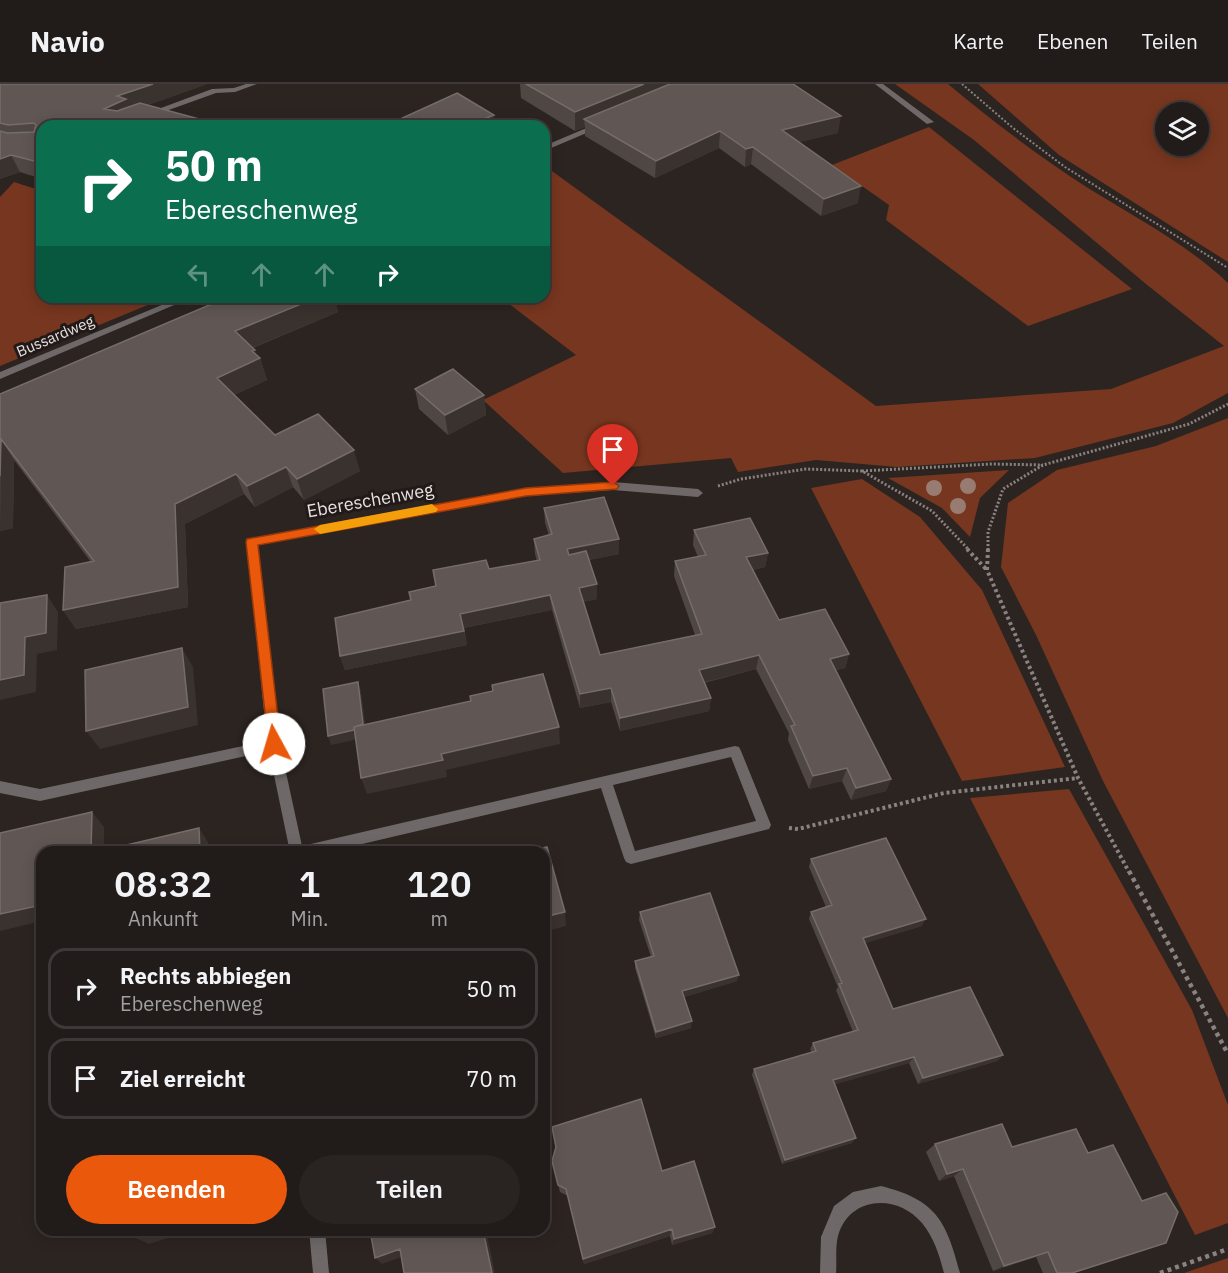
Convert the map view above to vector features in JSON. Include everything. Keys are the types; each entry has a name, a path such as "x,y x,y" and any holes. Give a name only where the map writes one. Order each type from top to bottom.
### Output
{"street":[{"path":"139,118 215,91 236,90 253,84"},
{"path":"879,84 930,122"},
{"path":"550,147 607,123"},
{"name":"Bussardweg","path":"0,376 175,303"},
{"name":"Ebereschenweg","path":"296,846 274,744 252,542 526,492 613,486 698,493"},
{"path":"0,787 40,795 274,744"},
{"path":"328,846 735,751 764,825 631,858 606,782"},
{"path":"828,1273 825,1252 828,1231 838,1212 854,1200 872,1193 892,1194 911,1202 928,1216 942,1235 951,1257 952,1273"},
{"path":"318,1236 321,1273"}],"path":[{"path":"962,84 1013,128 1065,167 1228,267"},
{"path":"987,570 988,532 1003,489 1043,465 1189,424 1228,404"},
{"path":"698,493 741,479 806,469 862,471 992,464 1043,465"},
{"path":"862,471 932,511 987,570 1077,778 1228,1054"},
{"path":"764,825 798,829 944,793 1077,778"},
{"path":"1160,1273 1228,1249"}],"shaded area":[{"path":"895,84 948,84 1034,151 1196,256 1228,283 1228,393 1173,423 1035,458 897,467 816,460 738,472 731,458 563,473 483,400 576,355 508,303 550,303 550,170 876,406 1111,389 1224,346 974,140"},
{"path":"978,84 1228,84 1228,262 1059,155"},
{"path":"929,127 1132,289 1028,326 886,220 889,205 832,165"},
{"path":"14,182 36,189 36,303 152,303 0,366 0,197"},
{"path":"1228,418 1228,1018 1103,781 1036,635 1001,567 1008,503 1057,470 1156,446"},
{"path":"1009,470 980,498 970,537 942,508 888,478"},
{"path":"862,479 920,517 982,590 1065,767 962,781 811,488"},
{"path":"1069,789 1192,1010 1228,1105 1228,1223 1195,1235 970,798"},
{"path":"1228,1258 1228,1273 1184,1273"}],"building":[{"path":"0,84 153,84 117,96 126,99 104,109 117,111 140,103 203,120 36,120 36,125 34,123 8,125 0,123"},
{"path":"526,84 644,84 575,112"},
{"path":"670,84 793,84 841,116 782,130 861,186 824,199 753,147 746,149 720,131 656,161 584,119"},
{"path":"457,93 494,115 481,120 398,120"},
{"path":"36,125 36,161 11,155 0,159 0,131 34,132"},
{"path":"214,303 303,303 235,331 260,358 217,378 275,435 318,414 354,450 297,479 286,467 247,486 236,474 175,504 178,587 63,610 65,567 94,561 1,439 0,476 0,394"},
{"path":"453,369 484,395 445,415 415,389"},
{"path":"604,497 619,539 567,549 569,555 586,551 597,584 579,588 600,655 702,634 675,561 706,555 694,530 750,518 768,553 746,557 779,620 825,609 849,654 830,659 891,779 856,788 847,768 813,776 791,726 795,725 759,655 699,670 711,698 620,718 611,688 580,694 550,595 460,614 464,631 340,656 335,618 411,600 409,592 436,586 433,570 486,560 489,569 540,560 534,539 552,534 544,508"},
{"path":"47,595 46,633 25,637 24,675 0,680 0,603"},
{"path":"182,648 188,707 86,731 85,670"},
{"path":"543,674 559,727 441,754 443,760 361,778 354,727 471,701 470,696 493,691 492,685"},
{"path":"358,682 363,724 354,727 354,730 328,736 323,689"},
{"path":"92,812 91,846 36,846 36,906 0,914 0,833"},
{"path":"199,828 200,846 122,846"},
{"path":"886,838 926,919 863,938 893,1009 970,987 1003,1055 923,1078 914,1057 833,1080 856,1138 785,1160 754,1069 816,1051 813,1043 858,1030 839,984 842,983 811,912 832,905 811,859"},
{"path":"550,858 565,912 550,916"},
{"path":"710,893 739,975 682,991 692,1021 656,1032 635,961 654,956 640,912"},
{"path":"641,1099 662,1171 694,1161 715,1227 674,1239 672,1229 583,1259 566,1189 558,1185 552,1161 556,1147 552,1127"},
{"path":"1002,1124 1012,1147 1076,1129 1088,1153 1113,1145 1142,1201 1166,1193 1178,1212 1166,1243 1072,1273 1057,1273 1048,1252 1004,1266 963,1169 947,1174 935,1144"},
{"path":"371,1236 484,1236 492,1273 404,1273 400,1249 375,1258"}],"slow traffic":[{"path":"320,529 432,509"}],"route":[{"path":"274,744 252,542 526,492 613,486"}]}
